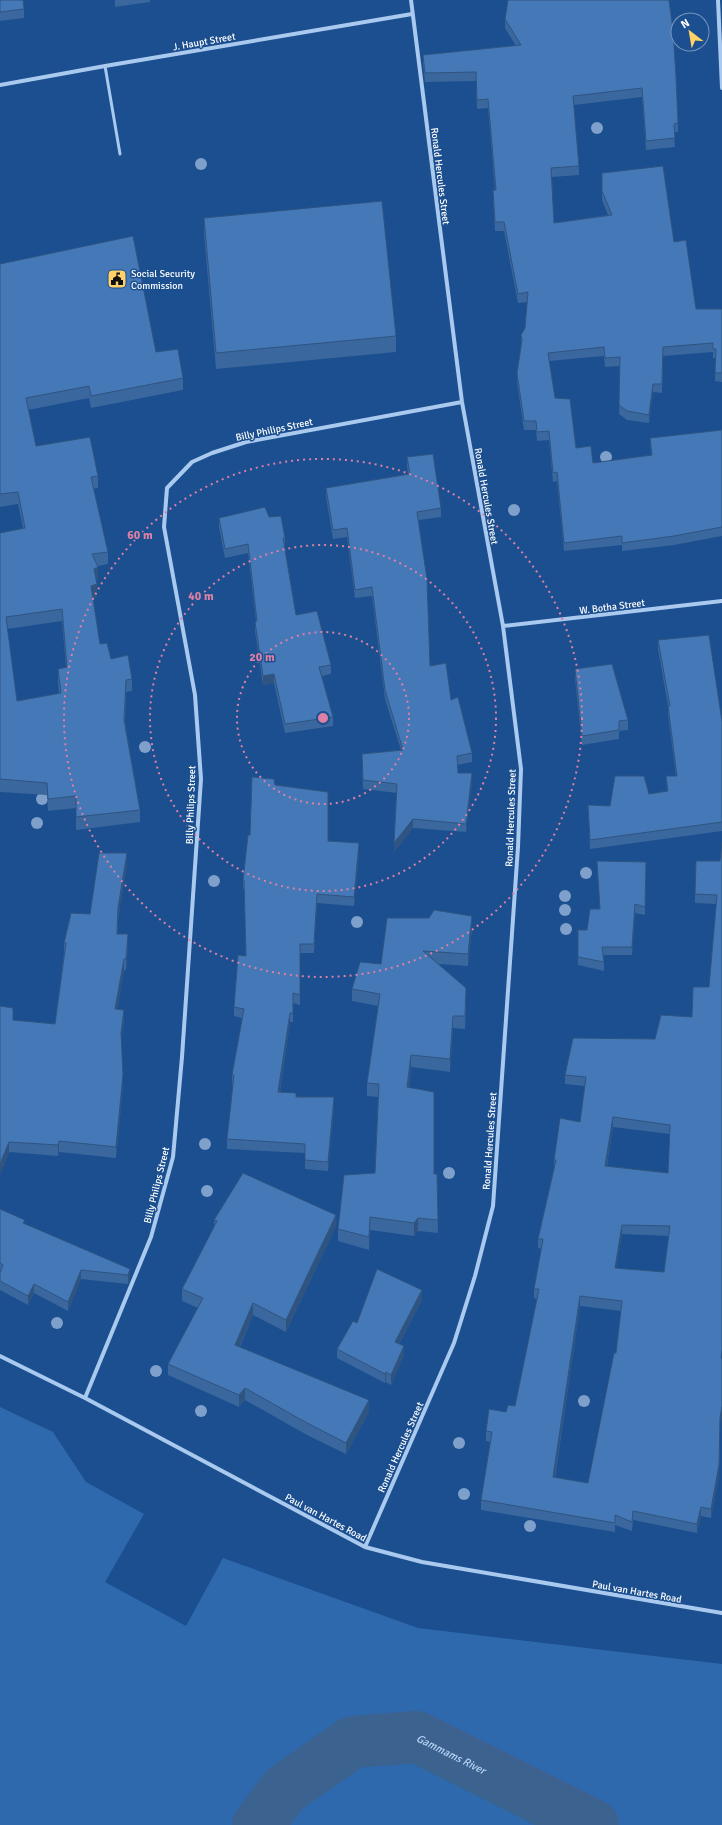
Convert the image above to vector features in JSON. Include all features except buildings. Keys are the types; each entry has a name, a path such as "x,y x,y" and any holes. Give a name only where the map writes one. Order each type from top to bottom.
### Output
{"street":[{"name":"Ronald Hercules Street","path":"365,1547 454,1343 476,1276 493,1206 517,855 521,769 503,626 462,402 411,0"},
{"path":"718,0 722,88"},
{"name":"J. Haupt Street","path":"0,85 412,14"},
{"name":"Billy Philips Street","path":"85,1398 151,1237 173,1157 182,1058 201,779 195,695 164,527 168,488 192,462 212,453 246,442 462,402"},
{"name":"W. Botha Street","path":"503,626 722,601"},
{"name":"Paul van Hartes Road","path":"0,1356 85,1398 365,1547 422,1562 722,1613"}],"lane":[{"path":"104,66 120,154"}],"shaded area":[{"path":"0,1407 53,1432 86,1482 144,1514 105,1582 186,1626 223,1558 418,1628 722,1664 722,1825 0,1825"}],"waterway":[{"name":"Gammams River","path":"258,1825 285,1789 353,1742 417,1737 593,1825"}],"place":[{"name":"Social Security Commission","path":"117,279"}]}
